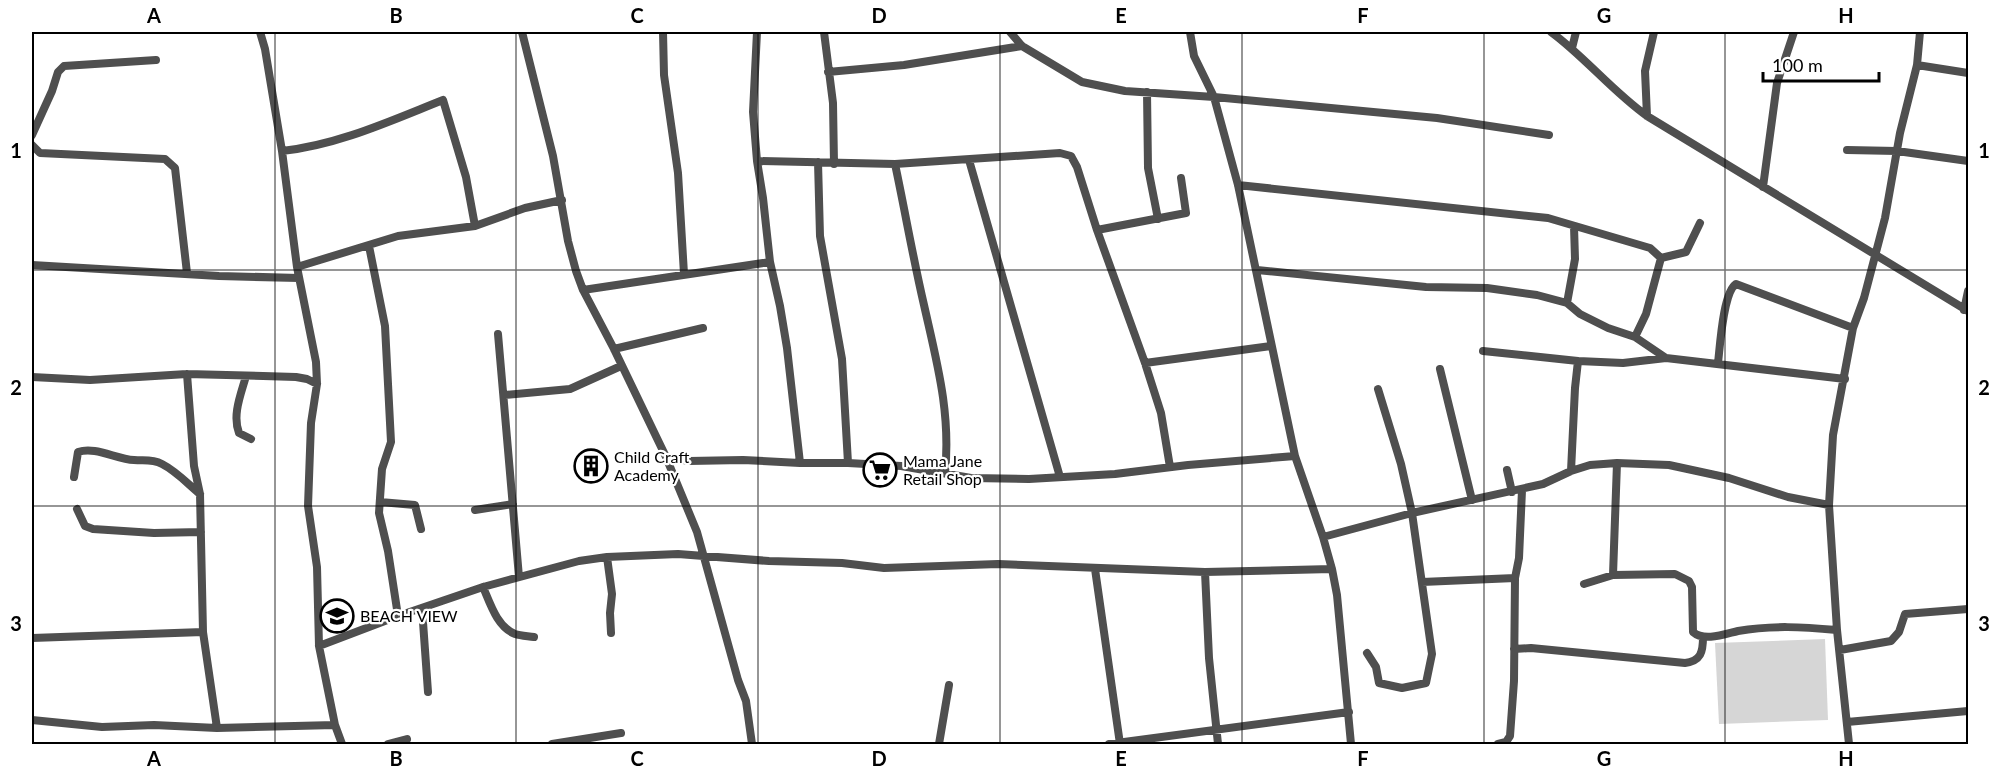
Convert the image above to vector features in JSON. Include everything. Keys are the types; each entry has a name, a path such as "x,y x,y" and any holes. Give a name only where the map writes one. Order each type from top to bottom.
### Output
{"street":[{"path":"260,32 265,49 282,151 297,267 316,362 317,384 311,423 308,506 317,567 319,646 335,724 342,744"},
{"path":"522,32 562,200 568,241 583,290 666,457 697,532 738,680 746,701 752,744"},
{"path":"663,32 664,75 678,173 684,274"},
{"path":"757,32 753,112 757,161 764,198 770,262 787,348 800,463"},
{"path":"824,32 832,103 834,164"},
{"path":"1010,32 1022,46 1082,82 1125,91 1437,118 1550,135"},
{"path":"1190,32 1194,56 1214,97 1238,184 1295,456 1332,569 1337,595 1351,744"},
{"path":"1551,32 1572,48 1628,102 1647,116 1966,310 1968,291"},
{"path":"1572,48 1576,32"},
{"path":"1647,116 1645,71 1654,32"},
{"path":"1763,187 1777,83 1794,32"},
{"path":"1849,744 1837,630 1829,505 1833,435 1853,328 1876,256 1896,168 1897,152 1917,65 1920,32"},
{"path":"828,72 904,64 1022,46"},
{"path":"32,135 58,72 64,66 156,60"},
{"path":"1917,65 1968,73"},
{"path":"1147,92 1148,168 1158,219"},
{"path":"282,151 319,145 358,134 443,100 466,177 475,226"},
{"path":"32,145 40,153 165,159 171,162 175,168 187,273"},
{"path":"1847,150 1897,152 1968,161"},
{"path":"757,161 895,164 1060,153 1071,156 1077,167 1161,413 1170,467"},
{"path":"969,160 1060,477"},
{"path":"818,162 820,236 842,359 848,463"},
{"path":"895,164 924,306 932,334 946,416 945,473"},
{"path":"1097,230 1186,213 1180,178"},
{"path":"1238,184 1548,218 1650,248 1661,258"},
{"path":"297,267 398,236 475,226 525,208 562,200"},
{"path":"1661,258 1686,252 1700,223"},
{"path":"1567,303 1575,259 1574,226"},
{"path":"369,246 384,326 391,442 382,469 379,513 399,616"},
{"path":"1635,337 1646,314 1661,258"},
{"path":"583,290 770,262"},
{"path":"32,265 219,276 299,278"},
{"path":"1257,270 1426,287 1487,288 1537,296 1567,303 1580,314 1608,328 1635,337 1666,358"},
{"path":"1718,363 1731,288 1736,284 1853,328"},
{"path":"614,349 703,328"},
{"path":"498,334 519,577"},
{"path":"1144,363 1271,346"},
{"path":"1483,351 1578,361 1623,363 1666,358 1845,379"},
{"path":"1571,471 1578,361"},
{"path":"504,395 570,389 621,366"},
{"path":"1440,369 1472,500"},
{"path":"32,376 90,380 187,374 296,377 317,384"},
{"path":"187,374 194,466 200,494 203,632 217,728"},
{"path":"246,376 236,424 239,433 251,439"},
{"path":"1368,652 1376,667 1379,684 1402,688 1426,683 1432,654 1412,513 1401,464 1378,389"},
{"path":"74,477 78,452 87,451 133,460 150,460 161,464 172,470 200,494"},
{"path":"666,457 689,460 901,466 971,478 1029,479 1115,474 1295,456"},
{"path":"1323,537 1412,513 1522,490 1590,465 1617,463 1669,465 1729,478 1788,498 1829,505"},
{"path":"1613,575 1617,463"},
{"path":"1507,470 1512,492"},
{"path":"1498,744 1506,742 1510,736 1515,578 1519,558 1522,490"},
{"path":"380,502 415,505 421,529"},
{"path":"475,510 513,504"},
{"path":"77,509 85,526 93,530 154,533 201,532"},
{"path":"319,646 483,587 579,561 607,557 678,554 769,561 842,563 884,568 998,564 1205,572 1332,569"},
{"path":"607,557 612,594 610,633"},
{"path":"1095,569 1120,744"},
{"path":"1205,572 1209,658 1218,744"},
{"path":"1584,584 1613,575 1676,574 1689,581 1692,587 1693,632 1703,638 1763,627 1787,626 1837,630"},
{"path":"1422,582 1515,578"},
{"path":"483,587 498,619 506,629 514,634 534,637"},
{"path":"422,608 428,692"},
{"path":"1840,650 1891,641 1899,632 1905,614 1968,609"},
{"path":"32,638 203,632"},
{"path":"1514,649 1531,648 1693,663 1703,652 1703,638"},
{"path":"939,744 949,686"},
{"path":"1846,722 1968,711"},
{"path":"1109,744 1349,712"},
{"path":"32,720 102,727 154,725 217,728 335,724"},
{"path":"552,744 621,733"},
{"path":"388,744 407,739"}],"shaded area":[{"path":"1825,639 1828,720 1719,724 1715,643"}],"place":[{"name":"Child Craft Academy","path":"591,466"},
{"name":"Mama Jane Retail Shop","path":"880,470"},
{"name":"BEACH VIEW","path":"337,616"}]}
